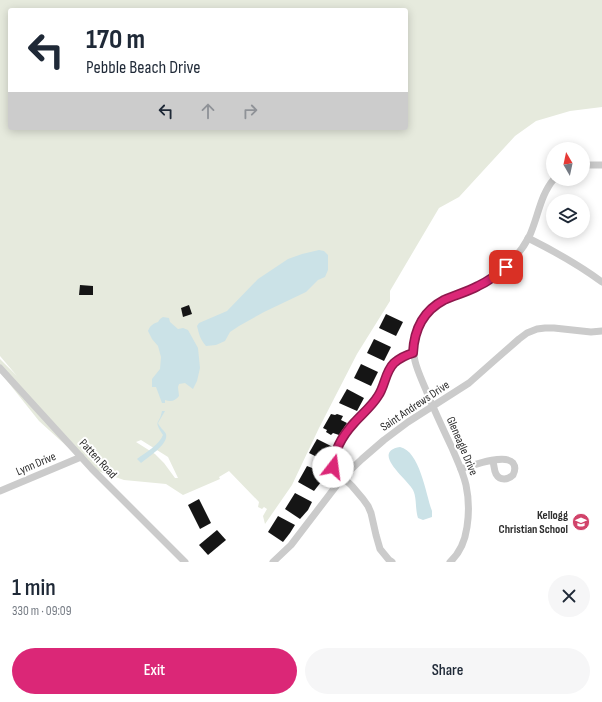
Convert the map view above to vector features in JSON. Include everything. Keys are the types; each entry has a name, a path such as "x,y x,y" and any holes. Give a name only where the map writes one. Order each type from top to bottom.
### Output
{"street":[{"path":"590,165 602,165"},
{"path":"392,562 380,549 368,506 333,467 338,446 349,429 378,396 392,366 399,359 413,353 417,330 424,316 444,300 477,287 496,275 513,259 528,238 549,186"},
{"path":"528,238 560,254 602,282"},
{"name":"Saint Andrews Drive","path":"273,562 291,545 343,478 362,459 408,422 469,382 527,333 550,328 591,332 602,331"},
{"name":"Gleneagle Drive","path":"413,353 433,407 461,469 466,484 468,496 466,533 460,551 450,562"},
{"name":"Patten Road","path":"0,368 98,475 184,562"},
{"name":"Lynn Drive","path":"0,491 81,457"},
{"path":"461,469 476,464 493,461"}],"shaded area":[{"path":"0,0 602,0 602,107 570,111 536,121 515,136 459,197 439,208 390,291 390,301 357,354 292,485 265,524 263,516 267,509 264,507 262,509 258,507 259,502 229,471 219,477 220,479 183,495 166,484 124,480 92,469 39,421 0,372 0,359 17,376 0,356","holes":["141,440 168,457 178,478 175,478 155,454 136,442"]}],"water":[{"path":"319,250 324,251 328,255 328,270 325,277 318,280 306,292 239,326 230,332 225,341 216,345 206,346 199,334 197,326 199,323 227,311 258,279 288,259"},
{"path":"163,317 169,318 170,322 178,329 183,328 188,330 198,348 200,368 197,381 193,389 185,383 179,384 179,396 173,401 165,400 165,403 162,403 156,387 152,387 152,379 160,369 161,357 158,346 148,331 152,325"},
{"path":"162,411 165,411 158,423"},
{"path":"158,423 166,434 166,438 161,446 141,463 137,459 156,445 163,435 158,427"},
{"path":"400,447 407,450 413,456 425,485 432,511 432,517 423,520 418,518 413,490 393,467 389,454 392,450"}],"building":[{"path":"80,285 93,286 93,295 79,295"},
{"path":"189,305 192,314 183,317 181,308"},
{"path":"386,314 403,322 396,336 379,328"},
{"path":"374,339 391,347 384,361 367,353"},
{"path":"361,364 378,372 371,386 354,378"},
{"path":"347,389 364,398 357,411 339,403"},
{"path":"331,414 343,416 341,420 347,423 339,435 333,433 331,435 323,428"},
{"path":"317,439 333,447 327,462 309,453"},
{"path":"307,466 325,473 321,482 314,491 298,482"},
{"path":"295,493 312,502 308,510 300,519 285,509"},
{"path":"199,499 211,523 200,529 188,505"},
{"path":"278,516 295,525 283,542 268,532"},
{"path":"217,530 226,540 208,555 199,545"}],"place":[{"name":"Kellogg Christian School","path":"581,522"}],"route":[{"path":"333,467 338,446 345,434 353,423 376,400 392,366 399,359 413,353 413,345 417,330 424,316 444,300 485,283 506,267"}]}
